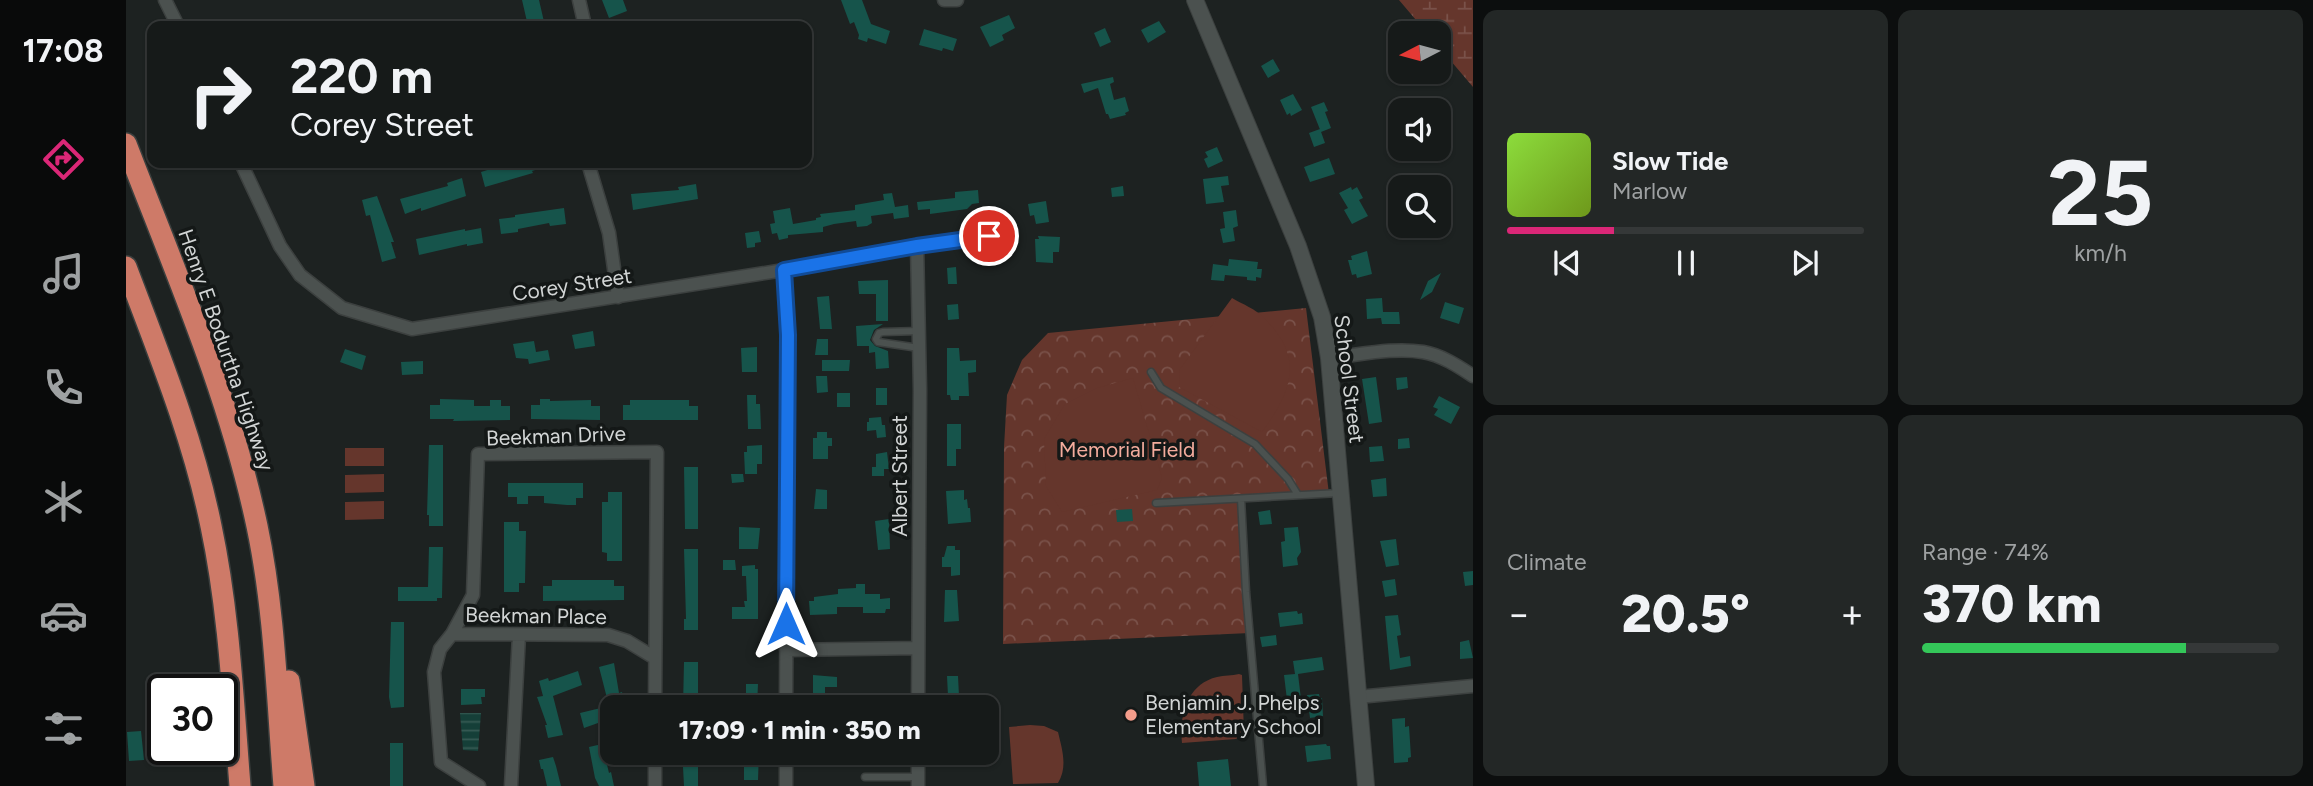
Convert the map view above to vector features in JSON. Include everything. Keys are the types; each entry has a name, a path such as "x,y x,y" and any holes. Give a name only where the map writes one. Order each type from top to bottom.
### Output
{"highway":[{"name":"Henry E Bodurtha Highway","path":"126,144 227,412 257,527 271,624 284,786"},
{"path":"126,267 174,395 204,496 224,601 231,674"},
{"path":"257,527 278,612 304,786"},
{"path":"238,761 240,786"},
{"path":"234,765 234,786"}],"street":[{"path":"165,0 175,21"},
{"path":"579,0 584,21"},
{"path":"944,0 957,0"},
{"name":"School Street","path":"1195,0 1298,246 1322,317 1329,358 1366,786"},
{"name":"Corey Street","path":"243,168 280,246 300,275 342,308 412,330 989,236"},
{"path":"589,168 609,233 618,297"},
{"name":"Albert Street","path":"917,246 918,695"},
{"path":"784,270 788,335 786,695"},
{"path":"1329,358 1395,351 1424,352 1448,360 1473,376"},
{"name":"Beekman Drive","path":"479,786 441,762 434,672 440,649 452,635 473,595 478,454 657,452 655,695"},
{"name":"Beekman Place","path":"452,635 608,635 627,641 655,658"},
{"path":"511,786 519,635"},
{"path":"786,650 918,648"},
{"path":"1358,697 1473,686"},
{"path":"655,765 655,786"},
{"path":"786,765 786,786"}],"lane":[{"path":"919,331 883,332 876,340 919,348"},
{"path":"1151,372 1161,388 1255,444 1298,495"},
{"path":"1157,503 1341,493"},
{"path":"1241,499 1245,592 1264,786"},
{"path":"865,777 918,781"}],"green space":[{"path":"1399,0 1473,0 1473,87 1451,61 1451,21 1417,21"},
{"path":"1232,298 1264,318 1277,333 1289,361 1287,388 1281,403 1262,432 1179,387 1180,369"},
{"name":"Memorial Field","path":"1306,308 1329,494 1241,499 1250,633 1003,644 1004,447 1007,395 1022,360 1048,333"},
{"path":"1133,378 1162,478 1157,490 1062,512 1046,486 1044,439 1065,404 1097,388"},
{"path":"345,448 384,448 384,466 345,466"},
{"path":"384,474 384,492 345,493 345,475"},
{"path":"384,501 384,519 345,520 345,502"},
{"path":"1242,675 1244,733 1236,739 1182,743 1184,712 1198,686 1220,676"},
{"path":"1044,726 1058,732 1063,771 1058,783 1013,784 1009,727"}],"shaded area":[{"path":"460,713 481,713 478,751 463,750"}],"building":[{"path":"522,0 539,0 544,21 527,21"},
{"path":"602,0 623,0 627,11 609,18"},
{"path":"841,0 862,0 871,24 890,31 886,44 868,38 867,42 858,39 854,22 850,24"},
{"path":"1009,15 1015,28 1002,35 1004,40 990,47 980,27"},
{"path":"1159,21 1166,32 1148,43 1141,30"},
{"path":"1105,28 1111,42 1100,47 1094,33"},
{"path":"924,29 957,39 953,51 919,45"},
{"path":"1273,59 1280,71 1268,78 1261,66"},
{"path":"1113,77 1114,82 1110,84 1114,100 1125,97 1129,111 1126,115 1110,119 1098,88 1084,93 1081,84"},
{"path":"1293,94 1302,110 1291,116 1290,113 1287,115 1280,100"},
{"path":"1324,102 1331,128 1321,132 1311,107"},
{"path":"1320,129 1325,143 1314,147 1309,133"},
{"path":"1217,147 1223,161 1208,168 1204,159 1208,157 1205,152"},
{"path":"1329,158 1335,174 1310,182 1304,167"},
{"path":"494,168 542,168 485,187 481,172"},
{"path":"1228,176 1229,185 1221,186 1224,202 1206,204 1203,179"},
{"path":"462,178 466,196 405,214 400,199 448,186 447,183"},
{"path":"696,184 698,199 633,210 631,194 679,190 678,187"},
{"path":"1123,186 1124,196 1112,197 1111,188"},
{"path":"1351,187 1352,190 1357,187 1363,198 1359,200 1368,216 1352,224 1344,210 1348,208 1339,193"},
{"path":"978,190 979,203 972,204 967,209 930,214 930,209 918,210 917,202 955,198 955,192"},
{"path":"892,193 895,207 908,205 909,217 894,219 893,213 871,216 872,223 867,226 857,227 856,221 834,224 823,227 823,232 788,235 788,238 779,240 777,233 772,234 770,224 775,223 773,211 790,208 793,224 816,220 821,217 820,214 855,210 855,205 884,200 883,194"},
{"path":"377,196 394,242 391,242 396,258 382,262 370,215 366,216 362,200"},
{"path":"1046,201 1049,222 1036,224 1034,215 1030,216 1028,204"},
{"path":"564,208 566,224 550,226 549,223 501,234 499,219"},
{"path":"1236,210 1238,226 1233,228 1235,241 1223,243 1220,229 1225,228 1223,212"},
{"path":"481,228 483,243 419,255 416,239"},
{"path":"759,231 761,242 755,243 755,247 747,248 745,233"},
{"path":"1038,236 1060,237 1059,252 1053,252 1053,263 1036,262 1035,239 1039,239"},
{"path":"1367,251 1372,274 1357,278 1356,274 1352,275 1348,260 1352,260 1351,256"},
{"path":"1229,259 1258,262 1257,269 1262,269 1261,278 1256,277 1256,281 1247,280 1247,277 1225,275 1224,281 1211,280 1213,264 1228,266"},
{"path":"956,267 957,284 948,284 947,268"},
{"path":"1441,273 1432,292 1420,300 1428,281"},
{"path":"888,280 888,321 876,321 876,294 859,294 858,281"},
{"path":"829,296 832,329 820,329 817,297"},
{"path":"1382,298 1383,312 1399,312 1400,324 1382,324 1381,318 1367,319 1366,299"},
{"path":"1445,302 1464,308 1459,324 1440,318"},
{"path":"958,304 959,319 948,320 947,305"},
{"path":"883,324 874,330 870,340 875,346 888,351 889,368 876,369 875,352 869,353 869,346 857,346 856,326"},
{"path":"593,331 595,346 575,349 572,335"},
{"path":"817,339 828,339 828,355 815,355"},
{"path":"534,341 536,352 548,350 550,360 529,364 528,359 516,358 513,344"},
{"path":"757,347 757,372 742,372 741,348"},
{"path":"947,348 959,348 960,361 976,360 976,372 968,373 969,396 959,396 959,400 951,400 950,395 947,395"},
{"path":"345,349 366,356 362,370 340,362"},
{"path":"822,360 850,360 849,371 822,371"},
{"path":"423,361 423,374 402,375 401,362"},
{"path":"816,376 827,376 828,392 817,393"},
{"path":"1376,377 1382,422 1369,424 1362,379"},
{"path":"1407,377 1408,388 1397,390 1396,378"},
{"path":"876,388 887,388 887,405 876,405"},
{"path":"837,393 850,393 850,407 837,407"},
{"path":"747,395 756,395 756,404 760,404 761,429 748,429"},
{"path":"1439,396 1460,407 1451,424 1434,415 1438,409 1433,407"},
{"path":"440,399 474,400 474,406 490,406 490,400 501,400 501,406 510,406 510,420 430,419 430,405 440,405"},
{"path":"540,399 591,400 591,406 600,406 600,420 531,419 531,405 540,405"},
{"path":"630,400 689,400 689,406 698,406 698,420 623,420 623,405 630,405"},
{"path":"881,417 886,437 877,438 876,430 867,431 867,422 869,418"},
{"path":"947,424 961,424 961,449 956,449 956,466 947,466"},
{"path":"817,432 827,432 827,438 832,438 832,446 828,446 828,459 813,459 813,438 817,438"},
{"path":"1409,438 1410,448 1398,449 1398,439"},
{"path":"429,445 443,445 443,526 429,526 427,515"},
{"path":"762,445 762,464 757,464 757,474 745,474 744,452 747,452 747,446"},
{"path":"1382,446 1384,461 1370,462 1369,447"},
{"path":"887,452 889,469 884,469 884,476 872,476 872,467 876,467 876,454"},
{"path":"684,467 698,467 698,529 685,529"},
{"path":"731,474 743,474 744,482 732,483"},
{"path":"1386,478 1387,496 1373,497 1371,480"},
{"path":"508,483 583,483 583,498 576,498 576,505 567,505 544,503 544,496 528,496 528,504 517,504 517,497 508,497"},
{"path":"816,489 827,490 827,509 814,509"},
{"path":"964,490 964,500 967,499 970,508 971,522 948,524 946,491"},
{"path":"608,492 622,492 622,561 607,561 607,553 602,552 602,502 608,502"},
{"path":"1132,509 1133,521 1117,522 1116,510"},
{"path":"1270,510 1272,524 1260,525 1258,512"},
{"path":"889,519 890,549 878,550 875,521"},
{"path":"504,522 519,522 519,531 526,531 525,583 519,583 519,592 504,592"},
{"path":"739,527 760,528 758,549 739,549"},
{"path":"1298,527 1301,552 1297,558 1298,565 1283,567 1281,542 1285,541 1284,528"},
{"path":"1396,539 1399,565 1386,567 1380,541"},
{"path":"947,546 955,546 955,550 960,550 960,575 951,576 951,567 942,567 942,557"},
{"path":"429,547 443,547 442,598 437,598 437,601 398,601 398,587 428,587"},
{"path":"684,549 698,549 698,630 684,630"},
{"path":"723,560 735,560 736,570 723,570"},
{"path":"755,565 755,569 758,569 758,619 732,619 732,607 745,607 744,601 747,601 746,576 742,576 742,566"},
{"path":"1473,571 1473,585 1465,586 1463,572"},
{"path":"1395,579 1397,595 1385,597 1382,581"},
{"path":"552,580 614,580 614,586 624,586 624,600 543,601 543,586 552,586"},
{"path":"856,584 865,584 865,594 880,594 880,599 890,598 890,609 886,609 885,613 863,613 863,607 837,607 837,614 810,615 809,601 814,601 814,597 838,594 838,589 856,588"},
{"path":"945,590 957,590 959,621 944,622"},
{"path":"1297,611 1298,614 1302,613 1303,624 1280,627 1278,613"},
{"path":"1398,615 1400,658 1410,656 1411,666 1390,670 1385,616"},
{"path":"391,622 404,622 404,707 391,708 389,697"},
{"path":"1276,635 1277,645 1262,647 1260,637"},
{"path":"1469,640 1473,658 1460,659 1460,642"},
{"path":"1322,657 1324,670 1298,674 1301,699 1287,700 1284,675 1295,674 1293,661"},
{"path":"684,662 698,662 698,695 683,695"},
{"path":"614,663 619,693 622,692 623,695 606,695 599,667"},
{"path":"578,671 582,685 553,696 563,735 548,738 547,725 537,697 543,696 539,681 548,678 549,681"},
{"path":"813,675 837,677 837,687 825,687 825,695 813,695"},
{"path":"947,676 958,676 959,695 948,695"},
{"path":"746,684 758,684 758,695 746,695"},
{"path":"461,689 485,689 485,697 481,697 482,704 461,705"},
{"path":"1319,694 1320,699 1322,698 1323,716 1310,718 1307,695"},
{"path":"600,708 600,722 584,728 580,713"},
{"path":"1405,718 1405,727 1409,726 1411,757 1408,762 1394,763 1392,719"},
{"path":"141,731 144,760 129,761 127,732"},
{"path":"390,743 403,743 403,786 390,786"},
{"path":"600,744 600,765 607,765 614,786 599,786 589,747"},
{"path":"1305,746 1330,746 1331,759 1307,762"},
{"path":"553,757 561,786 547,786 541,769 539,760"},
{"path":"1228,759 1231,786 1199,786 1197,762"},
{"path":"744,765 759,765 758,780 744,780"},
{"path":"683,767 698,767 698,786 684,786"}],"place":[{"name":"Benjamin J. Phelps Elementary School","path":"1131,715"}],"route":[{"path":"786,624 788,335 784,270 989,236"}]}
